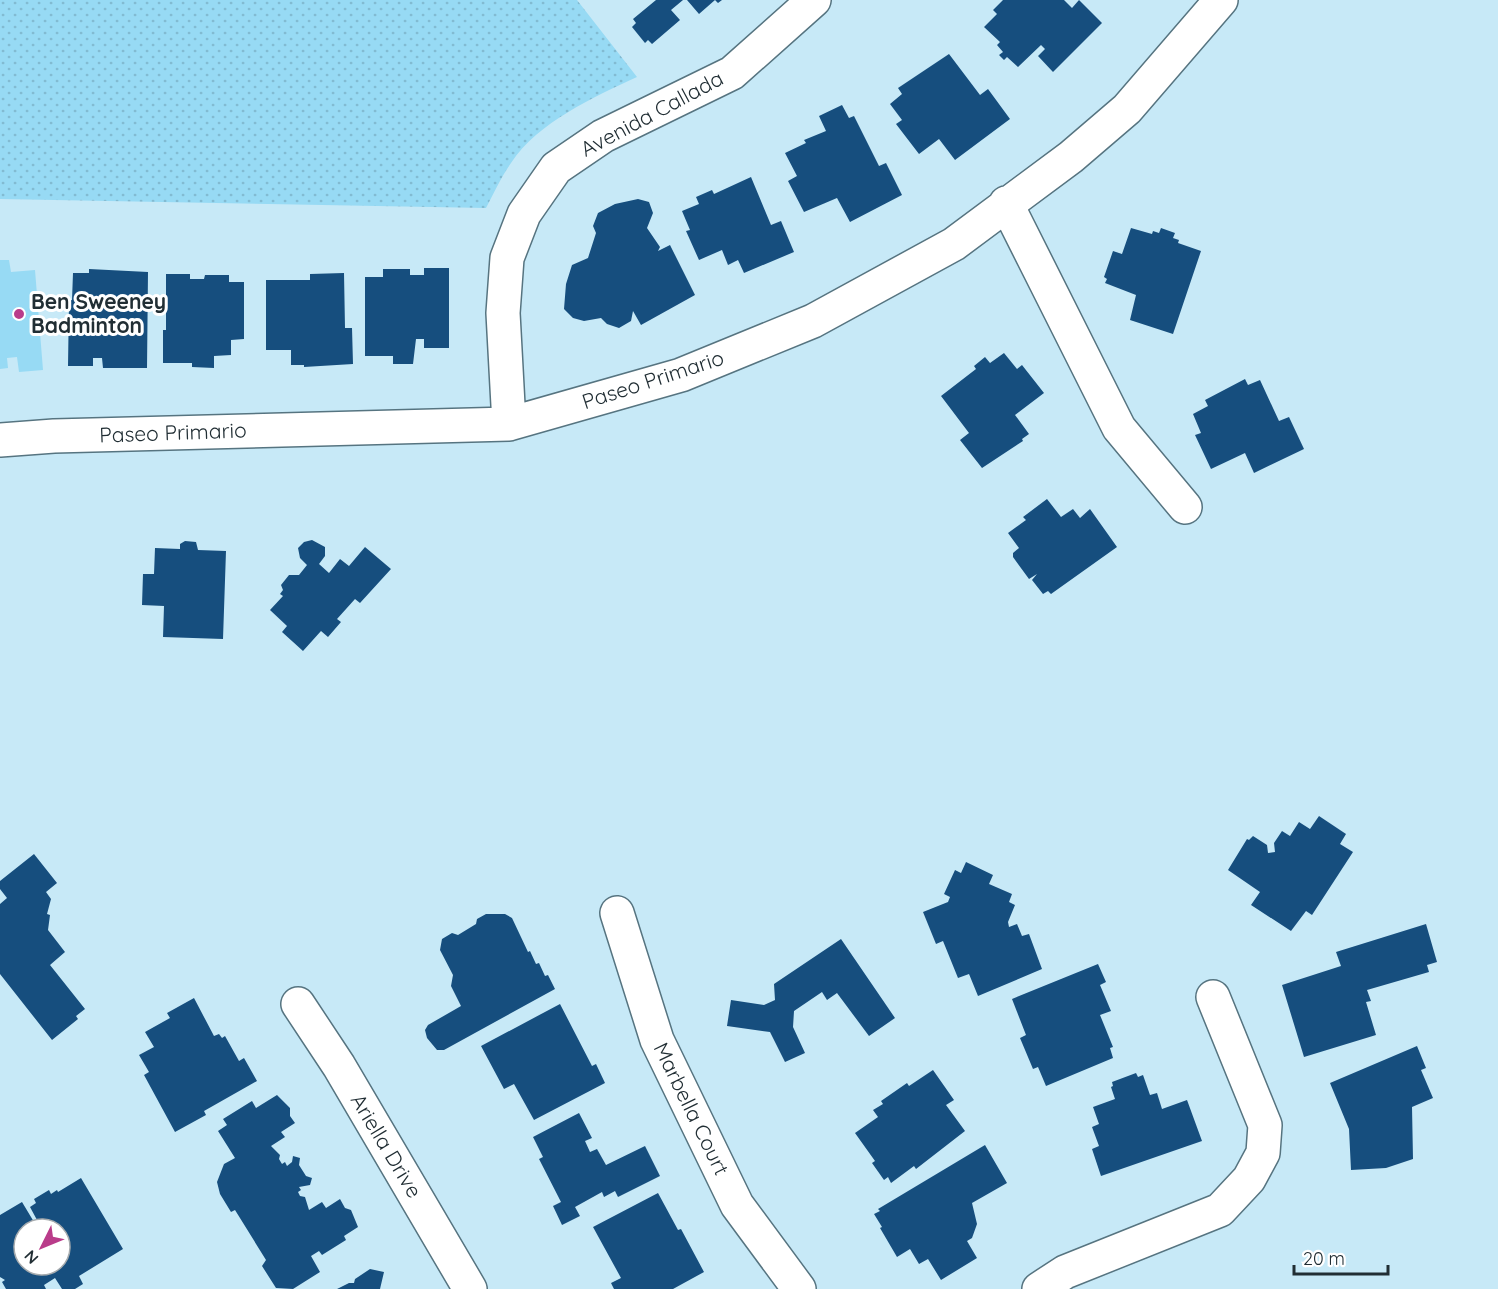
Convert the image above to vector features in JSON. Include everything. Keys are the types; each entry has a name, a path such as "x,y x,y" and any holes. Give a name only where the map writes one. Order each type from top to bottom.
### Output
{"street":[{"name":"Avenida Callada","path":"509,424 503,313 507,258 524,214 556,168 603,136 732,73 782,31 814,0"},
{"name":"Paseo Primario","path":"0,440 54,436 509,424 681,375 813,321 954,244 1006,203 1071,157 1127,109 1221,0"},
{"path":"1006,203 1119,428 1185,507"},
{"name":"Marbella Court","path":"617,913 657,1040 737,1205 799,1289"},
{"path":"1039,1289 1065,1272 1220,1210 1250,1179 1263,1153 1265,1125 1213,997"},
{"name":"Ariella Drive","path":"298,1004 339,1066 470,1289"}],"shaded area":[{"path":"0,0 577,0 637,77 568,112 536,135 511,163 486,208 0,199"},
{"name":"Ben Sweeney Badminton","path":"0,260 9,260 11,272 35,270 43,370 19,372 17,357 7,358 8,368 0,369"}],"building":[{"path":"656,0 683,0 671,10 680,20 652,44 648,40 645,43 632,27 636,23 633,19"},
{"path":"687,0 715,0 699,14"},
{"path":"1003,0 1064,0 1072,8 1079,0 1102,23 1053,72 1038,56 1045,49 1041,45 1018,67 1007,57 1004,60 999,55 1003,52 997,45 1000,42 984,27 997,14 993,10"},
{"path":"949,54 980,95 988,89 1010,119 955,160 939,139 919,154 896,124 902,120 890,104 902,94 898,88"},
{"path":"842,105 849,118 854,116 879,166 886,163 902,195 850,222 837,198 804,212 788,181 797,176 785,153 806,143 804,140 826,131 819,116"},
{"path":"751,177 771,225 781,221 794,252 744,273 738,260 728,265 722,250 699,260 686,231 690,230 682,211 699,204 696,197 712,190 714,194"},
{"path":"638,199 649,202 653,213 647,228 660,247 658,251 670,245 695,295 641,325 633,311 631,321 619,328 607,324 601,318 584,321 573,318 564,309 566,284 572,265 588,258 596,233 593,226 598,213 615,204"},
{"path":"1131,228 1152,234 1153,231 1159,233 1161,228 1175,233 1173,238 1179,240 1178,243 1201,251 1173,334 1130,320 1136,295 1105,283 1107,279 1104,277 1113,251 1122,254"},
{"path":"424,268 449,268 449,348 424,348 424,339 416,339 413,364 393,364 393,356 365,356 365,277 383,277 383,269 410,269 410,275 424,275"},
{"path":"89,269 148,272 147,368 103,368 102,358 93,358 93,366 68,366 69,301 72,300 73,273 89,273"},
{"path":"344,273 345,328 352,328 353,364 304,367 304,365 291,365 291,350 266,350 266,280 310,280 310,274"},
{"path":"166,274 190,274 190,279 204,279 205,275 229,275 229,282 244,282 244,339 231,340 231,355 214,356 214,368 192,367 192,363 163,363 163,330 166,330"},
{"path":"1004,353 1017,369 1022,365 1044,393 1015,415 1029,434 1022,439 1023,441 982,468 960,440 969,433 941,396 976,369 974,366 985,357 990,363"},
{"path":"1245,379 1248,385 1260,380 1279,421 1289,417 1304,449 1254,473 1245,453 1211,469 1195,435 1201,433 1193,414 1208,406 1205,400"},
{"path":"1047,499 1061,517 1073,509 1080,518 1090,509 1117,547 1051,594 1048,591 1043,594 1032,580 1037,574 1029,579 1013,557 1013,553 1019,548 1008,533 1026,520 1023,517"},
{"path":"312,540 325,547 325,556 319,564 329,573 340,559 349,566 365,547 391,569 360,603 355,599 337,619 341,622 328,637 321,631 303,651 282,632 287,626 270,610 283,596 280,594 283,590 281,585 289,575 299,575 307,565 300,558 298,548 304,542"},
{"path":"185,541 196,542 198,550 226,551 223,639 163,637 164,606 142,605 143,574 154,574 155,548 180,549 180,544"},
{"path":"1319,816 1346,834 1340,844 1353,852 1312,915 1306,911 1291,931 1251,905 1260,892 1228,870 1247,839 1253,836 1267,845 1268,853 1275,852 1274,843 1282,831 1290,836 1299,822 1310,829"},
{"path":"34,854 57,883 46,892 51,899 47,914 50,915 48,930 65,952 50,965 85,1009 76,1016 78,1019 52,1040 0,974 0,904 7,898 0,889 0,881"},
{"path":"966,862 993,875 989,884 1012,894 1009,902 1015,905 1008,922 1009,927 1017,924 1022,936 1029,934 1042,969 978,996 969,974 958,978 943,941 936,944 923,912 948,902 950,897 944,894 955,870 961,873"},
{"path":"486,914 505,914 512,918 528,952 530,951 536,964 539,963 545,976 548,975 555,989 444,1050 437,1050 427,1038 425,1030 428,1025 461,1006 451,986 453,975 440,950 442,939 452,933 458,935 476,924 477,919"},
{"path":"1426,924 1437,962 1427,965 1429,972 1367,990 1371,1001 1366,1002 1376,1035 1304,1057 1282,985 1341,966 1336,952"},
{"path":"841,939 895,1018 869,1036 837,993 827,1000 822,992 794,1011 793,1027 805,1053 785,1062 770,1032 727,1026 731,1000 764,1005 775,1000 774,984"},
{"path":"1098,964 1106,982 1100,985 1111,1011 1100,1015 1113,1047 1110,1048 1113,1058 1046,1086 1038,1067 1033,1069 1020,1038 1026,1035 1012,999"},
{"path":"194,998 214,1036 219,1034 222,1038 225,1036 239,1061 244,1058 257,1081 204,1111 206,1115 175,1132 144,1075 149,1072 139,1055 154,1047 145,1032 170,1018 167,1013"},
{"path":"560,1004 592,1066 596,1064 605,1083 534,1120 514,1084 504,1089 481,1046"},
{"path":"1417,1046 1426,1068 1421,1070 1433,1098 1412,1107 1413,1159 1386,1168 1351,1170 1349,1129 1330,1083"},
{"path":"933,1070 954,1100 946,1105 965,1131 916,1169 914,1166 891,1183 888,1177 884,1180 872,1163 875,1161 855,1133 878,1117 873,1110 883,1104 881,1101 907,1083 909,1086"},
{"path":"1136,1073 1138,1077 1143,1075 1150,1095 1157,1093 1162,1109 1187,1100 1202,1141 1101,1176 1092,1149 1099,1146 1092,1127 1099,1124 1093,1107 1115,1099 1111,1087 1112,1082"},
{"path":"277,1095 290,1108 290,1116 295,1123 281,1132 285,1137 271,1146 280,1155 279,1159 282,1164 285,1162 287,1166 292,1162 293,1156 300,1158 299,1165 306,1176 312,1178 310,1185 299,1187 300,1196 305,1197 309,1210 322,1202 326,1208 340,1199 345,1208 351,1210 358,1227 344,1236 346,1240 322,1255 319,1251 311,1256 320,1272 293,1289 276,1288 262,1266 266,1260 235,1210 231,1212 220,1194 217,1182 224,1164 235,1158 218,1131 227,1125 223,1119 252,1101 256,1108"},
{"path":"579,1113 592,1138 585,1141 590,1152 597,1149 606,1165 645,1146 660,1176 618,1197 615,1191 604,1197 602,1192 575,1207 580,1216 562,1225 553,1206 561,1202 539,1159 543,1157 533,1137"},
{"path":"985,1145 1007,1183 972,1203 977,1224 972,1238 967,1241 977,1258 941,1280 928,1259 919,1264 910,1249 897,1257 874,1214 880,1211 878,1209"},
{"path":"81,1178 123,1249 79,1276 83,1284 75,1289 62,1289 55,1278 44,1285 46,1289 6,1289 2,1282 5,1280 0,1277 0,1215 22,1202 31,1217 12,1217 12,1277 72,1277 72,1217 35,1217 30,1207 36,1203 34,1199 49,1190 51,1194 57,1190 58,1192"},
{"path":"658,1193 704,1272 673,1289 614,1289 611,1283 621,1278 593,1227"},
{"path":"370,1269 384,1272 380,1289 337,1289 354,1283 355,1279"}],"place":[{"name":"Ben Sweeney Badminton","path":"19,314"}]}
